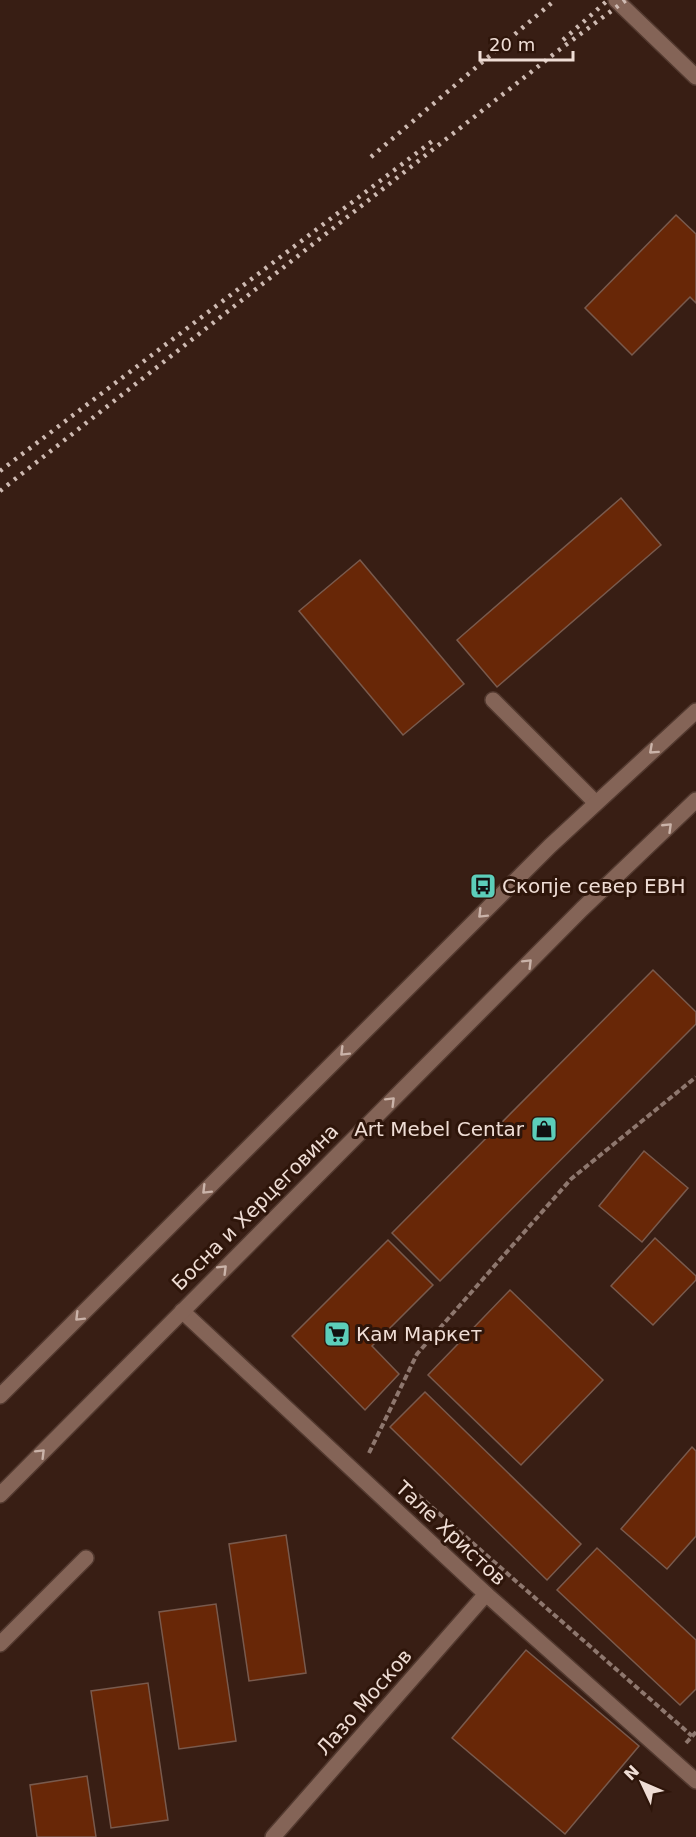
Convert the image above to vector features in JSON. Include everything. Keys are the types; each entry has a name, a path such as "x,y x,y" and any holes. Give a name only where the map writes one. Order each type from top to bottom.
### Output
{"street":[{"path":"616,0 696,77"},
{"path":"493,700 595,802"},
{"path":"0,1396 595,802 696,711"},
{"name":"Босна и Херцеговина","path":"0,1495 574,917 696,800"},
{"name":"Тале Христов","path":"182,1311 486,1594 696,1781"},
{"path":"0,1644 86,1558"},
{"name":"Лазо Москов","path":"273,1837 486,1594"}],"path":[{"path":"358,1475 417,1354 571,1179 696,1077"},
{"path":"369,1453 378,1460"},
{"path":"413,1491 692,1736"}],"building":[{"path":"676,215 696,234 696,303 690,297 632,355 585,308"},
{"path":"621,498 661,545 497,687 457,640"},
{"path":"360,560 464,684 403,735 299,611"},
{"name":"Art Mebel Centar","path":"653,970 696,1012 696,1024 440,1281 392,1233"},
{"path":"644,1151 688,1188 642,1242 599,1206"},
{"path":"655,1238 696,1276 696,1280 653,1325 611,1286"},
{"path":"388,1240 433,1285 372,1346 399,1374 365,1410 292,1336"},
{"path":"510,1290 603,1380 521,1465 428,1375"},
{"path":"425,1392 581,1544 547,1580 390,1427"},
{"path":"692,1447 696,1451 696,1536 667,1569 621,1529"},
{"path":"286,1535 306,1673 249,1681 229,1544"},
{"path":"597,1548 696,1640 696,1689 680,1705 557,1590"},
{"path":"216,1604 236,1741 179,1749 159,1612"},
{"path":"526,1650 639,1746 565,1834 452,1738"},
{"path":"148,1683 168,1820 111,1828 91,1691"},
{"path":"87,1776 96,1837 37,1837 30,1785"}],"railway":[{"path":"371,157 555,0"},
{"path":"563,40 608,0"},
{"path":"0,491 559,50 626,0"},
{"path":"0,471 435,139"}],"place":[{"name":"Скопје север ЕВН","path":"483,886"},
{"name":"Art Mebel Centar","path":"544,1129"},
{"name":"Кам Маркет","path":"337,1334"}]}
